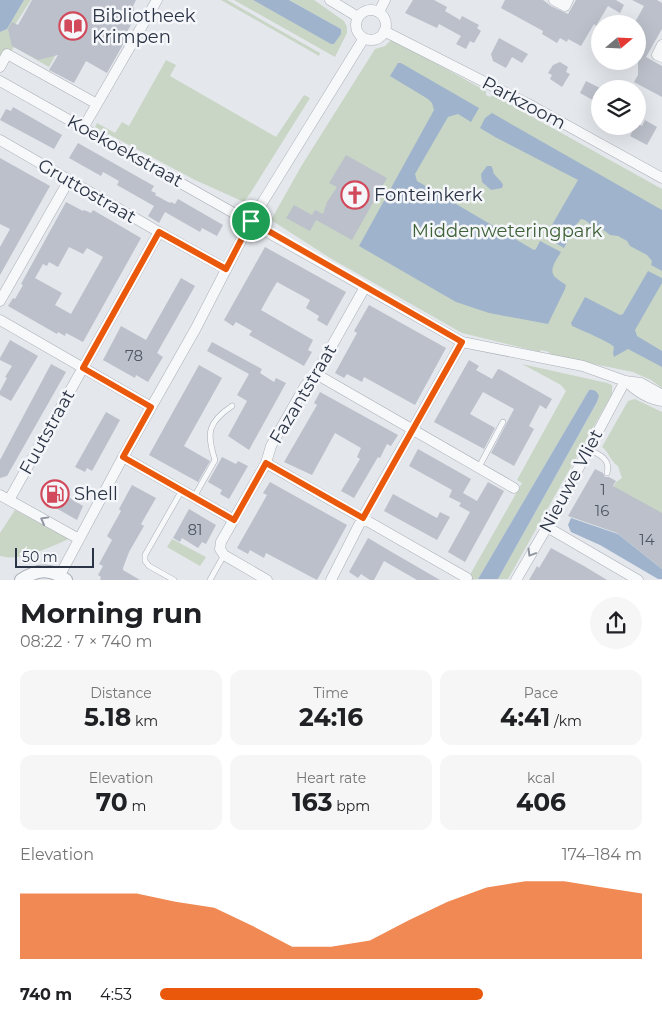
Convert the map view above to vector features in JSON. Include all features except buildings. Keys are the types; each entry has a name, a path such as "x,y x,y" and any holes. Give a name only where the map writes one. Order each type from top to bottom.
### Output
{"street":[{"path":"83,128 157,0"},
{"path":"330,0 358,17"},
{"path":"379,12 385,0"},
{"path":"554,0 565,6 568,0"},
{"path":"367,10 379,12 384,19 384,31 376,38 364,38 357,30 356,23 358,17 367,10"},
{"name":"Parkzoom","path":"384,31 532,106 662,178"},
{"path":"22,580 30,574 40,571 50,571 63,577 79,539 196,328 251,221 364,38"},
{"path":"662,45 657,55 662,58"},
{"path":"0,66 7,54 97,104"},
{"name":"Koekoekstraat","path":"0,81 251,221 462,342 583,366 625,381 638,392 654,400 662,400"},
{"name":"Gruttostraat","path":"0,140 226,269"},
{"path":"0,301 68,180"},
{"name":"Fuutstraat","path":"5,498 83,368 159,232"},
{"name":"Fazantstraat","path":"224,555 220,549 221,542 266,463 271,446 305,386 316,374 364,287"},
{"path":"0,320 151,407"},
{"path":"331,580 363,518 462,342"},
{"path":"316,374 514,488"},
{"name":"Nieuwe Vliet","path":"516,580 547,527 625,381"},
{"path":"123,457 234,520"},
{"path":"266,463 467,578"},
{"path":"5,498 79,539"},
{"path":"547,527 638,580"},
{"path":"224,555 267,580"}],"lane":[{"path":"194,497 215,460 210,446 210,433 213,422 220,414 232,406"},
{"path":"479,468 503,422"},
{"path":"588,449 599,454 607,462 607,473"},
{"path":"174,580 149,566 145,561 146,555 182,490"},
{"path":"210,580 224,555"}],"green space":[{"path":"24,0 31,0 9,34 44,54 60,47 49,67 14,47 0,69 0,32 7,29"},
{"path":"221,0 227,0 320,53 319,56"},
{"path":"234,0 253,0 334,44 341,29 289,0 314,0 344,21 347,33 335,57"},
{"name":"Middenweteringpark","path":"392,39 486,91 486,95 490,97 493,95 662,189 662,388 651,380 633,372 550,355 549,352 541,350 540,352 462,333 330,258 271,220 302,165 375,49 385,46"},
{"path":"166,60 176,65 170,76 276,137 304,95 310,98 244,202 195,180 95,127 97,123 115,133 122,122 129,126"},
{"path":"522,364 607,383 612,385 612,394 508,579 498,579 597,402 599,396 589,390 478,579 467,580 522,483 517,480 566,391 561,385"},
{"path":"635,399 662,412 662,522 613,488 616,482 622,478 618,466 602,447 628,401"},
{"path":"15,510 69,539 26,555 17,557 0,556 0,533"},
{"path":"172,539 206,557 200,566 167,547"}],"water":[{"path":"0,0 24,0 7,29 0,32"},
{"path":"253,0 289,0 341,29 341,34 334,44 331,44"},
{"path":"398,63 479,108 471,122 458,114 448,117 415,174 417,181 534,250 540,241 561,252 552,271 555,277 566,285 548,324 489,313 456,302 359,246 434,110 432,103 428,99 390,76"},
{"path":"492,113 662,210 662,271 651,265 652,261 647,255 630,246 627,241 618,236 610,235 602,229 595,228 585,220 581,219 576,225 564,248 545,237 578,180 480,128 485,118"},
{"path":"487,166 492,167 494,174 503,185 502,188 491,190 482,182 481,174"},
{"path":"648,271 662,278 662,283 635,330 637,336 662,351 662,367 628,349 614,357 614,347 572,326 571,323 585,297 620,315 623,314"},
{"path":"589,390 594,390 599,396 597,402 498,579 478,579"},
{"path":"571,518 618,534 662,569 662,579 658,579 600,545 571,532 568,525"}],"place":[{"name":"Bibliotheek Krimpen","path":"73,26"},
{"name":"Fonteinkerk","path":"355,195"},
{"name":"Shell","path":"55,494"}],"route":[{"path":"251,221 462,342 363,518 266,463 234,520 123,457 151,407 83,368 159,232 226,269 251,221"}]}
